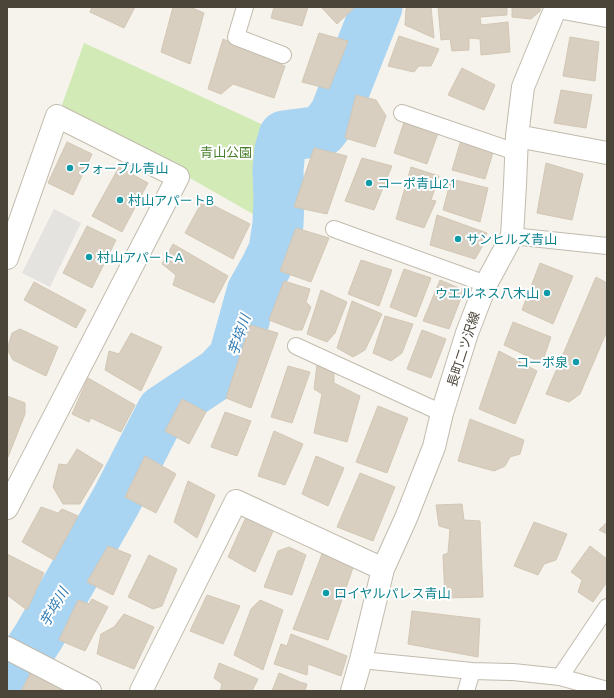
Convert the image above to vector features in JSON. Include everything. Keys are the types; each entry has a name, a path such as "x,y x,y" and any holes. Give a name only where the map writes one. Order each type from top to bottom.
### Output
{"street":[{"path":"557,7 607,16"},
{"name":"長町二ツ沢線","path":"352,691 383,569 406,518 434,447 442,414 467,333 486,284 512,236 517,144 523,87 557,7"},
{"path":"7,258 57,116 178,177 12,485 7,508"},
{"path":"517,144 607,153"},
{"path":"141,691 236,501 383,569"},
{"path":"11,649 90,691"}],"lane":[{"path":"246,7 236,37 283,56"},
{"path":"402,113 517,144"},
{"path":"334,229 486,284"},
{"path":"512,236 607,246"},
{"path":"296,346 442,414"},
{"path":"560,677 607,607"},
{"path":"361,660 472,671 513,672 560,677 607,690"},
{"path":"466,691 472,671"}],"green space":[{"name":"青山公園","path":"84,43 270,128 258,217 62,105"}],"shaded area":[{"path":"54,209 81,223 50,287 22,273"}],"building":[{"path":"92,7 135,7 124,28 90,12"},
{"path":"173,7 190,7 204,13 190,64 161,52"},
{"path":"274,7 308,7 302,26 271,18"},
{"path":"321,7 355,7 337,24"},
{"path":"409,7 431,7 434,38 405,25 406,9"},
{"path":"438,7 507,7 507,15 480,17 481,25 508,22 510,52 481,55 480,39 469,38 469,50 452,51 450,39 441,40"},
{"path":"512,7 540,7 540,11 531,19 512,17"},
{"path":"319,33 348,41 329,89 302,82"},
{"path":"399,36 439,49 431,66 419,66 414,72 388,66"},
{"path":"570,37 599,42 595,81 563,76"},
{"path":"223,39 285,66 274,98 233,84 221,94 208,89"},
{"path":"462,68 495,85 484,110 448,95"},
{"path":"561,90 592,95 586,128 554,123"},
{"path":"356,95 376,100 386,116 375,147 345,138"},
{"path":"404,122 438,133 427,164 394,153"},
{"path":"461,140 494,149 485,179 452,170"},
{"name":"フォーブル青山","path":"67,142 92,154 73,195 48,183"},
{"path":"314,148 347,156 327,214 294,207"},
{"name":"コーポ青山21","path":"362,158 392,166 374,210 345,201"},
{"path":"546,163 583,174 572,220 537,213"},
{"name":"村山アパートB","path":"119,167 148,183 122,232 92,216"},
{"path":"411,167 439,176 431,200 436,201 424,228 396,219"},
{"path":"451,179 488,188 480,222 443,210"},
{"path":"203,200 250,224 233,259 185,233"},
{"name":"サンヒルズ青山","path":"437,215 487,233 482,247 475,259 430,245"},
{"name":"村山アパートA","path":"87,226 116,240 92,288 63,273"},
{"path":"296,228 329,238 311,282 280,271"},
{"path":"173,244 228,276 214,303 173,285 176,275 162,264"},
{"path":"361,260 392,270 379,306 348,294"},
{"name":"ウエルネス八木山","path":"540,263 573,276 553,324 522,310"},
{"path":"404,269 431,278 416,317 390,307"},
{"name":"コーポ泉","path":"596,277 607,283 607,331 580,394 569,402 546,394"},
{"path":"440,280 464,290 449,329 423,321"},
{"path":"284,281 310,289 306,302 311,307 302,330 295,330 269,320"},
{"path":"34,282 86,310 76,328 24,300"},
{"path":"321,290 347,302 335,333 327,342 307,334"},
{"path":"352,301 382,314 365,350 353,357 337,348"},
{"path":"385,316 413,324 402,353 391,361 373,353"},
{"path":"513,322 551,337 542,363 504,345"},
{"path":"250,325 278,333 251,408 226,398"},
{"path":"20,329 58,347 46,376 13,360 7,349 12,333"},
{"path":"422,330 446,339 431,378 407,369"},
{"path":"131,333 162,347 141,391 105,370 109,351 119,354"},
{"path":"499,351 537,371 515,424 479,409"},
{"path":"317,365 334,373 334,383 360,396 347,442 314,433 322,394 314,389"},
{"path":"288,366 310,372 292,423 271,417"},
{"path":"88,378 135,405 121,432 91,418 89,422 72,414"},
{"path":"7,396 25,403 25,414 8,457 7,457"},
{"path":"182,399 206,412 189,444 165,431"},
{"path":"378,406 408,418 387,473 356,462"},
{"path":"225,412 251,421 237,456 211,447"},
{"path":"470,419 524,440 520,454 510,457 505,466 494,471 458,461"},
{"path":"274,431 303,444 285,485 258,476"},
{"path":"77,449 103,465 80,504 63,504 53,487 59,464 67,465"},
{"path":"145,456 176,474 156,513 125,497"},
{"path":"316,456 344,468 328,506 302,494"},
{"path":"360,473 395,487 373,541 337,527"},
{"path":"188,481 215,495 197,538 174,522"},
{"path":"462,504 464,520 480,521 483,597 445,598 443,555 448,553 450,529 439,526 436,505"},
{"path":"41,507 58,513 62,509 78,516 54,560 22,542"},
{"path":"246,517 274,529 255,572 228,557"},
{"path":"534,522 567,534 556,560 544,564 538,575 514,566"},
{"path":"607,522 607,534 599,530"},
{"path":"108,546 131,555 113,595 87,582"},
{"path":"590,546 607,559 607,582 593,602 578,592 582,580 571,572"},
{"path":"289,547 306,555 292,595 264,587 278,551"},
{"name":"ロイヤルパレス青山","path":"324,549 355,562 328,640 293,629"},
{"path":"7,554 44,573 27,610 7,595"},
{"path":"149,555 177,569 162,606 153,609 128,597"},
{"path":"207,595 240,606 223,644 190,631"},
{"path":"92,599 108,607 85,651 59,640 78,600 89,604"},
{"path":"260,600 283,610 263,670 234,655 251,609"},
{"path":"412,611 480,619 478,657 408,644"},
{"path":"124,614 154,627 134,669 97,654 101,634 114,627"},
{"path":"291,634 347,656 341,676 308,664 307,675 274,664 281,644 287,646"},
{"path":"219,663 258,679 252,691 220,691 222,684 214,678"},
{"path":"32,670 75,691 21,691"},
{"path":"279,673 307,684 305,691 272,691"}],"waterway":[{"name":"芋埣川","path":"7,688 39,636 116,501 162,411 219,373 234,357 252,292 274,250 278,224 278,170 280,150 284,136 322,131 335,114 377,7"}],"place":[{"name":"フォーブル青山","path":"70,168"},
{"name":"コーポ青山21","path":"369,183"},
{"name":"村山アパートB","path":"120,200"},
{"name":"サンヒルズ青山","path":"458,239"},
{"name":"村山アパートA","path":"89,257"},
{"name":"ウエルネス八木山","path":"547,293"},
{"name":"コーポ泉","path":"576,362"},
{"name":"ロイヤルパレス青山","path":"326,593"}]}
